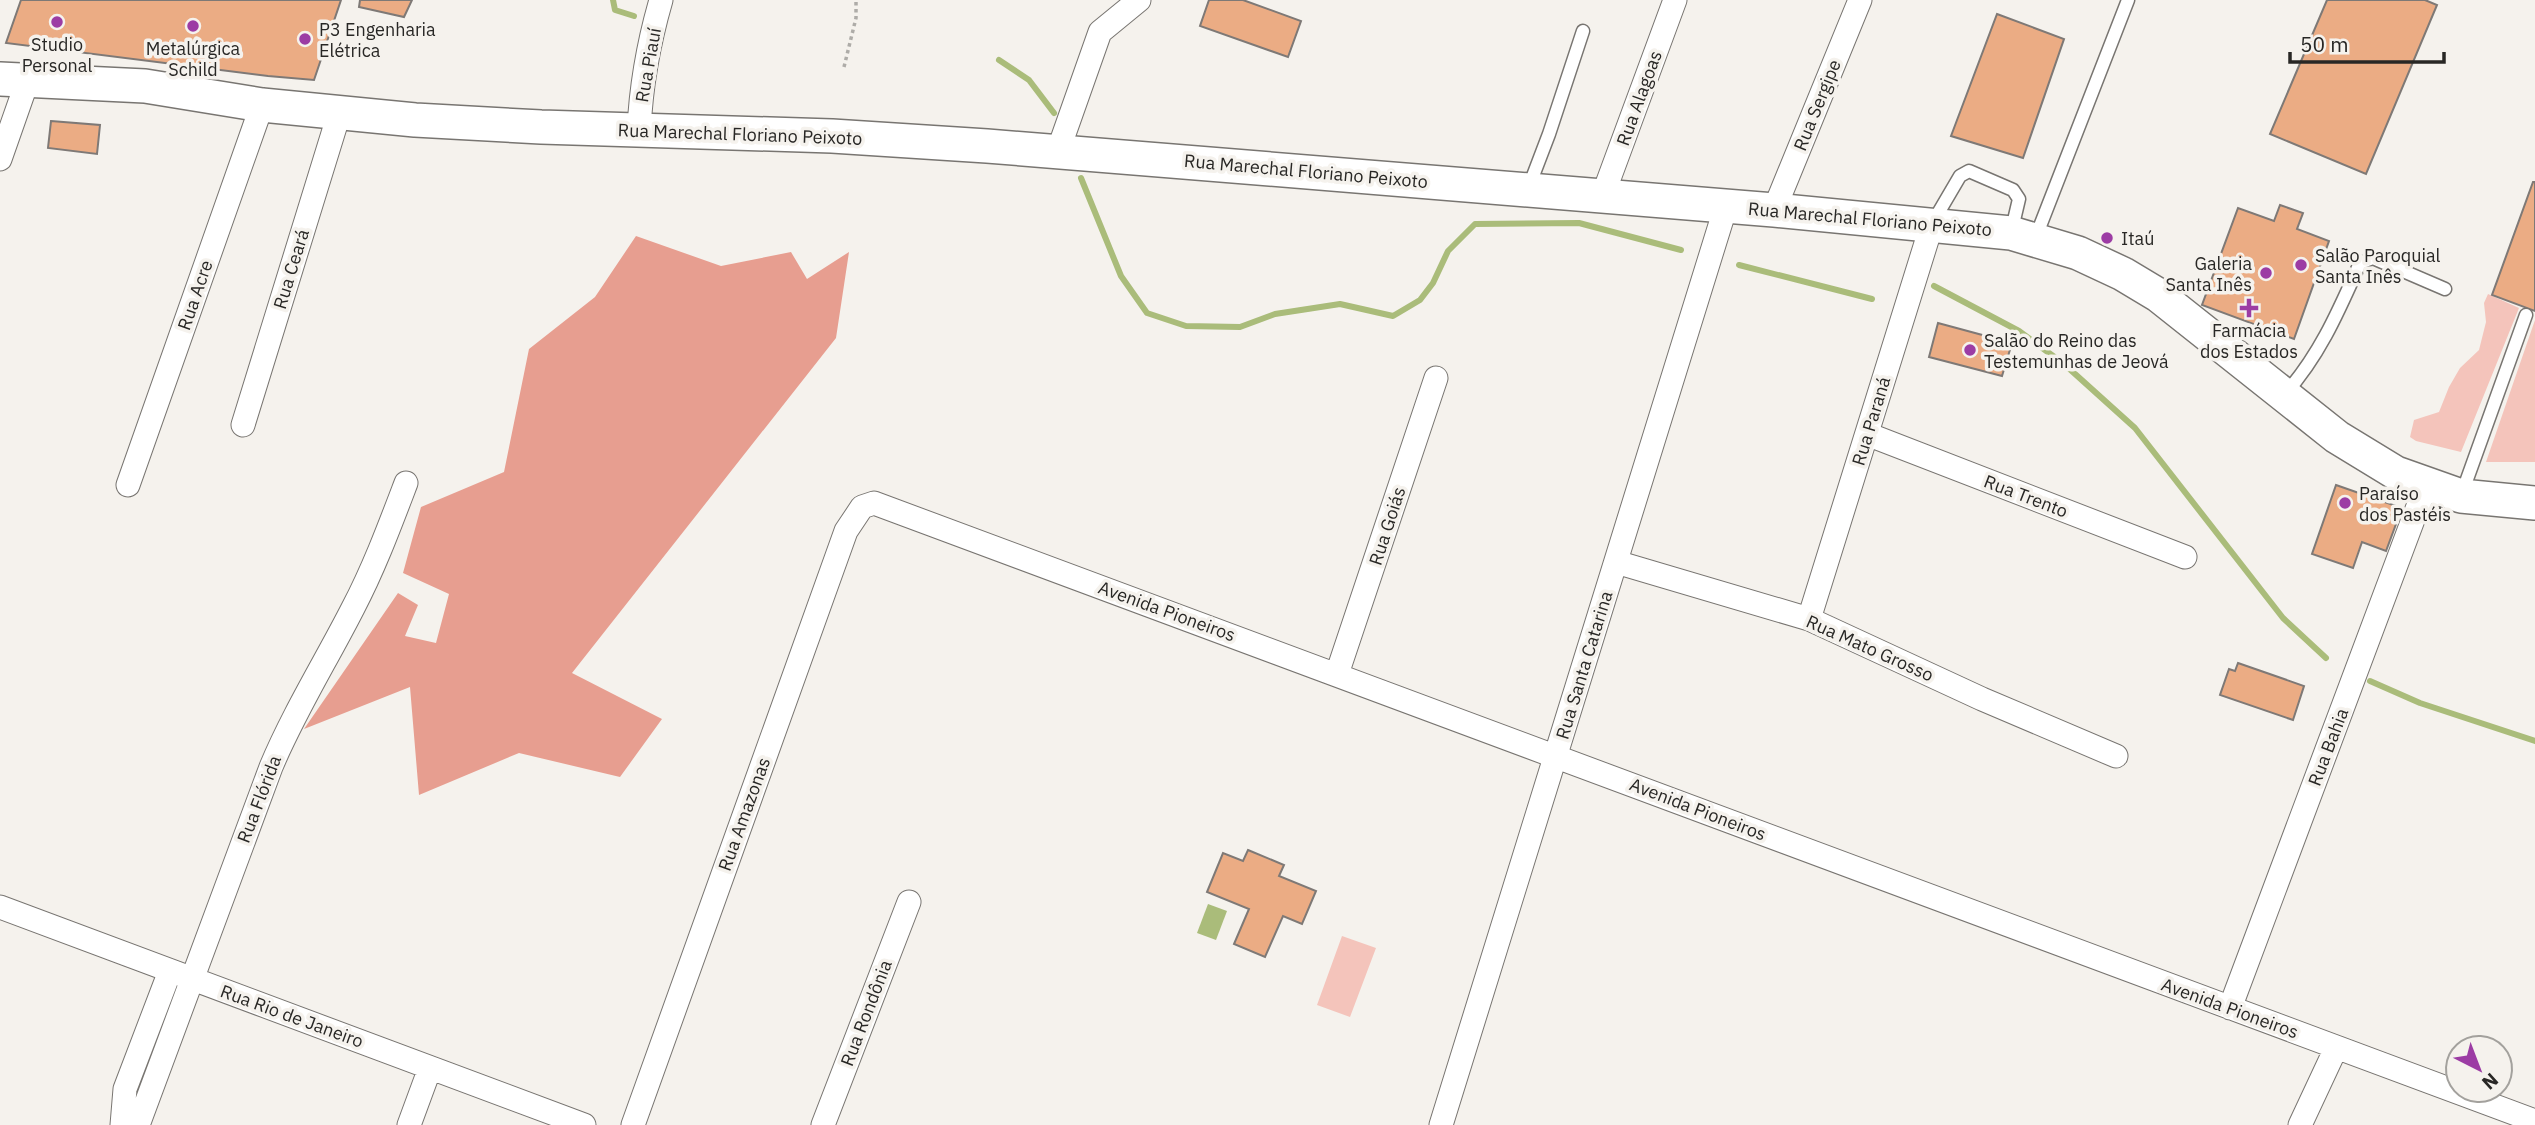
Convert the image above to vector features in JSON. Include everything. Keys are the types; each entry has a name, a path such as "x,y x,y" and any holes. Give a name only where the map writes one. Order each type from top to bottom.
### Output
{"main road":[{"name":"Rua Marechal Floriano Peixoto","path":"14,81 145,86 339,114 541,127 832,136 1058,151 1774,210 1932,224 2023,236 2078,253 2123,274 2158,295 2354,449 2396,473 2461,496 2535,503"}],"street":[{"name":"Rua Piauí","path":"639,130 640,86 649,40 661,0"},
{"path":"1058,151 1100,32 1139,0"},
{"name":"Rua Alagoas","path":"1603,195 1675,0"},
{"name":"Rua Sergipe","path":"1774,210 1860,0"},
{"path":"0,159 14,81"},
{"name":"Rua Acre","path":"128,485 262,105"},
{"name":"Rua Ceará","path":"243,425 339,114"},
{"name":"Rua Santa Catarina","path":"1441,1125 1726,206"},
{"name":"Rua Paraná","path":"1809,619 1932,224"},
{"name":"Rua Goiás","path":"1337,674 1436,378"},
{"name":"Rua Trento","path":"1867,434 2185,557"},
{"name":"Rua Flórida","path":"138,1125 281,743 353,608 407,483"},
{"name":"Rua Bahia","path":"2230,1008 2426,485"},
{"name":"Avenida Pioneiros","path":"862,507 874,503 887,506 2535,1121"},
{"name":"Rua Amazonas","path":"633,1125 846,531 862,507"},
{"name":"Rua Mato Grosso","path":"1616,562 1809,619 1982,699 2116,756"},
{"name":"Rua Rondônia","path":"823,1125 908,902"},
{"name":"Rua Rio de Janeiro","path":"0,907 584,1125"},
{"path":"122,1125 125,1089 170,971"},
{"path":"2300,1125 2336,1048"},
{"path":"409,1125 430,1068"}],"lane":[{"path":"2023,236 2128,0"},
{"path":"1528,189 1583,31"},
{"path":"1932,224 1960,176 1969,171 2012,190 2017,195 2023,236"},
{"path":"2284,395 2305,372 2328,335 2360,263 2373,258 2445,289"},
{"path":"2461,496 2526,315"}],"path":[{"path":"844,67 856,18 856,0"}],"shaded area":[{"path":"636,236 721,266 791,252 807,279 849,252 836,338 572,673 662,719 620,777 519,753 419,795 410,687 304,729 398,593 418,605 405,636 436,643 449,594 403,573 421,507 504,472 529,349 595,297"},
{"path":"2488,294 2519,308 2461,452 2416,441 2410,437 2414,420 2439,412 2460,368 2479,350 2486,322 2484,303"},
{"path":"2535,320 2535,462 2486,462"},
{"path":"1208,904 1227,911 1216,940 1197,933"},
{"path":"1342,936 1376,948 1350,1017 1317,1005"}],"building":[{"name":"Metalúrgica Schild","path":"21,0 341,0 314,80 6,43"},
{"path":"360,0 412,0 404,17 359,7"},
{"path":"1209,0 1243,0 1301,21 1288,57 1200,26"},
{"path":"2327,0 2425,0 2437,5 2366,174 2270,134"},
{"path":"1997,14 2064,39 2023,158 1951,136"},
{"path":"51,121 100,125 97,154 48,148"},
{"path":"2535,182 2535,311 2492,295"},
{"name":"Galeria Santa Inês","path":"2280,205 2303,213 2297,229 2329,241 2294,339 2202,305 2238,208 2274,221"},
{"name":"Salão do Reino das Testemunhas de Jeová","path":"1938,323 2012,343 2002,376 1929,357"},
{"path":"2336,485 2402,508 2386,551 2362,542 2353,568 2312,554"},
{"path":"2238,663 2304,686 2293,720 2220,695 2229,669 2235,671"},
{"path":"1248,850 1284,865 1279,876 1316,891 1302,924 1283,916 1265,957 1234,944 1249,909 1207,892 1223,853 1243,861"}],"waterway":[{"path":"613,0 615,10 634,16"},
{"path":"999,60 1029,80 1054,113"},
{"path":"1081,178 1121,276 1147,313 1186,326 1240,327 1275,314 1340,304 1393,316 1420,300 1433,283 1448,251 1475,224 1579,223 1681,250"},
{"path":"1739,265 1872,299"},
{"path":"1934,286 2019,331 2064,364 2135,428 2283,618 2326,658"},
{"path":"2370,681 2420,703 2535,741"}],"place":[{"name":"Studio Personal","path":"57,22"},
{"name":"Metalúrgica Schild","path":"193,26"},
{"name":"P3 Engenharia Elétrica","path":"305,39"},
{"name":"Itaú","path":"2107,238"},
{"name":"Salão Paroquial Santa Inês","path":"2301,265"},
{"name":"Galeria Santa Inês","path":"2266,273"},
{"name":"Farmácia dos Estados","path":"2249,308"},
{"name":"Salão do Reino das Testemunhas de Jeová","path":"1970,350"},
{"name":"Paraíso dos Pastéis","path":"2345,503"}]}
